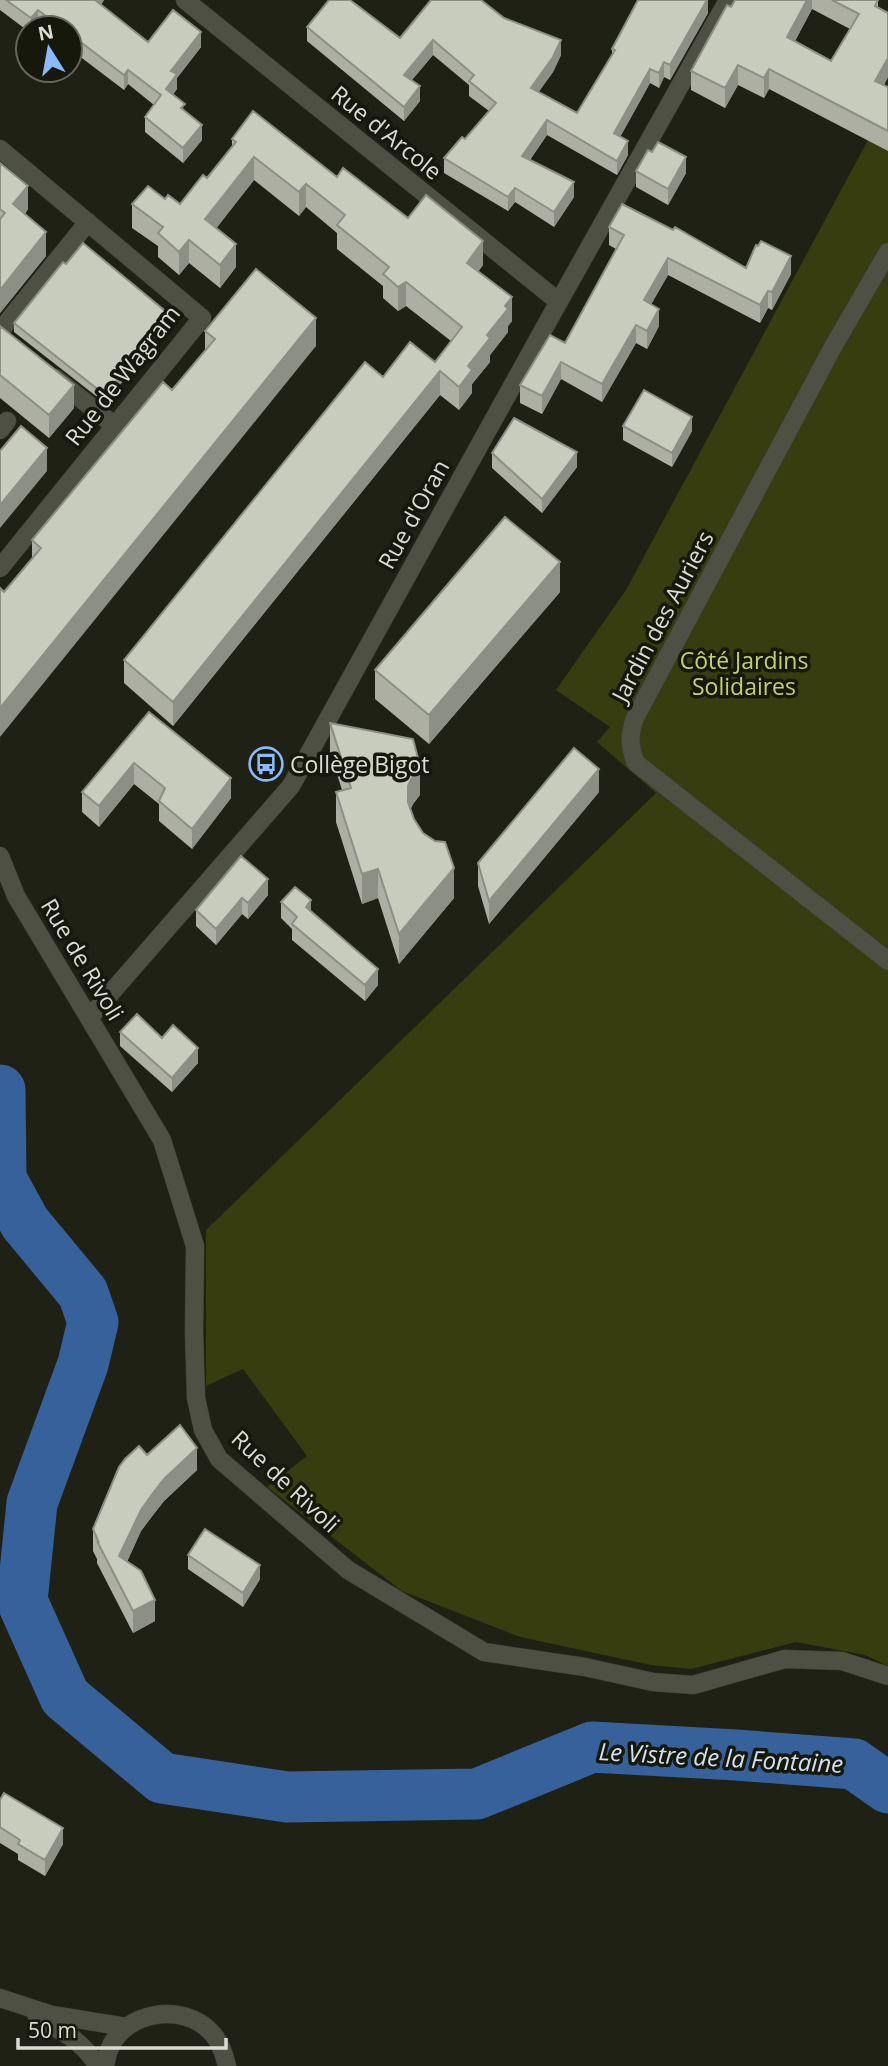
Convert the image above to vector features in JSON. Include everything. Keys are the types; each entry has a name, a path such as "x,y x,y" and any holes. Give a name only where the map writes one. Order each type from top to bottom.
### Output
{"street":[{"name":"Rue d'Arcole","path":"185,0 559,302"},
{"name":"Rue d'Oran","path":"90,1017 291,786 728,0"},
{"name":"Rue de Wagram","path":"0,149 202,318 0,568"},
{"path":"4,337 88,222"},
{"name":"Jardin des Auriers","path":"888,252 795,418 635,718 630,734 630,748 636,763 888,961"},
{"path":"42,368 116,426"},
{"name":"Rue de Rivoli","path":"0,856 16,896 162,1140 195,1246 196,1398 203,1430 219,1459 348,1570 484,1652 585,1667 653,1682 693,1685 785,1659 842,1661 888,1676"},
{"path":"0,1998 52,2015 126,2027"},
{"path":"0,1998 72,2036 88,2051 98,2066"},
{"path":"105,2066 109,2048 126,2027 148,2015 173,2013 194,2019 211,2031 223,2050 227,2066"}],"green space":[{"name":"Côté Jardins Solidaires","path":"868,140 888,151 888,1666 865,1655 796,1642 691,1669 651,1665 520,1637 402,1591 267,1487 307,1456 243,1369 206,1386 206,1230 656,793 597,742 610,727 556,690 626,590"}],"building":[{"path":"6,0 95,0 148,42 173,10 201,32 171,71 177,74 166,89 185,104 181,108 202,125 183,148 145,117 161,95 128,70 124,75 84,45 84,14 43,14 38,10 34,14 25,14"},
{"path":"329,0 350,0 400,38 431,0 481,0 504,18 561,40 553,57 531,88 577,113 615,50 612,49 638,0 707,0 670,65 664,62 659,73 650,69 614,133 628,141 617,161 547,120 522,156 574,182 554,212 515,188 508,197 444,158 462,137 465,139 496,103 469,81 474,75 433,40 404,75 420,86 404,107 307,27"},
{"path":"735,0 807,0 787,37 831,61 859,14 832,0 878,0 875,6 888,13 888,58 875,81 888,87 888,131 769,69 764,78 738,65 725,88 691,71 727,5 731,7"},
{"path":"253,111 337,177 343,168 408,218 426,195 483,241 467,263 512,297 505,306 508,309 487,335 490,338 468,366 472,370 459,387 440,371 173,702 124,660 365,362 383,377 410,342 435,362 462,327 406,282 398,287 383,274 389,267 337,225 345,215 306,184 299,192 254,157 205,219 236,244 220,265 189,240 179,252 158,233 163,227 132,204 148,186 165,199 168,195 180,204 203,175 207,178 236,142 232,139"},
{"path":"658,142 686,157 668,189 636,171 648,150 652,152"},
{"path":"0,163 28,186 13,204 46,232 0,290 0,219 5,213 0,209"},
{"path":"622,204 673,230 675,227 746,268 756,245 761,241 791,256 772,292 768,291 760,305 668,258 644,300 659,309 647,331 636,325 602,384 561,362 542,396 520,385 550,335 565,343 624,235 609,227"},
{"path":"83,243 170,315 105,395 14,323 63,262 66,264"},
{"path":"256,269 316,318 0,708 0,588 4,592 41,548 32,540 163,382 172,390 215,339 205,331"},
{"path":"0,326 74,385 49,415 0,375"},
{"path":"644,390 692,417 672,453 623,426"},
{"path":"514,418 577,452 542,499 492,453"},
{"path":"21,426 47,448 0,505 0,451"},
{"path":"505,517 560,562 429,715 375,670"},
{"path":"149,712 231,778 192,829 159,801 165,788 134,763 99,806 82,792"},
{"path":"330,723 413,739 420,766 408,786 408,802 423,833 435,841 445,842 454,868 399,934 378,869 362,874 336,792 351,788"},
{"path":"574,748 599,769 489,901 478,863"},
{"path":"241,856 268,879 248,903 242,898 216,929 196,910"},
{"path":"295,887 311,900 306,907 378,969 365,985 292,924 297,917 281,902"},
{"path":"137,1014 162,1038 173,1025 198,1048 172,1078 120,1032"},
{"path":"180,1425 197,1448 153,1493 141,1510 119,1556 141,1571 155,1600 133,1611 93,1529 119,1467 125,1459 139,1446 147,1455"},
{"path":"205,1529 260,1565 243,1593 188,1555"},
{"path":"4,1793 63,1828 45,1860 18,1844 20,1840 0,1827 0,1800"}],"waterway":[{"name":"Le Vistre de la Fontaine","path":"0,1090 1,1179 25,1223 83,1293 93,1322 83,1364 32,1503 22,1601 65,1697 162,1778 287,1797 477,1794 592,1747 854,1764 888,1788"}],"place":[{"name":"Collège Bigot","path":"266,764"}]}
